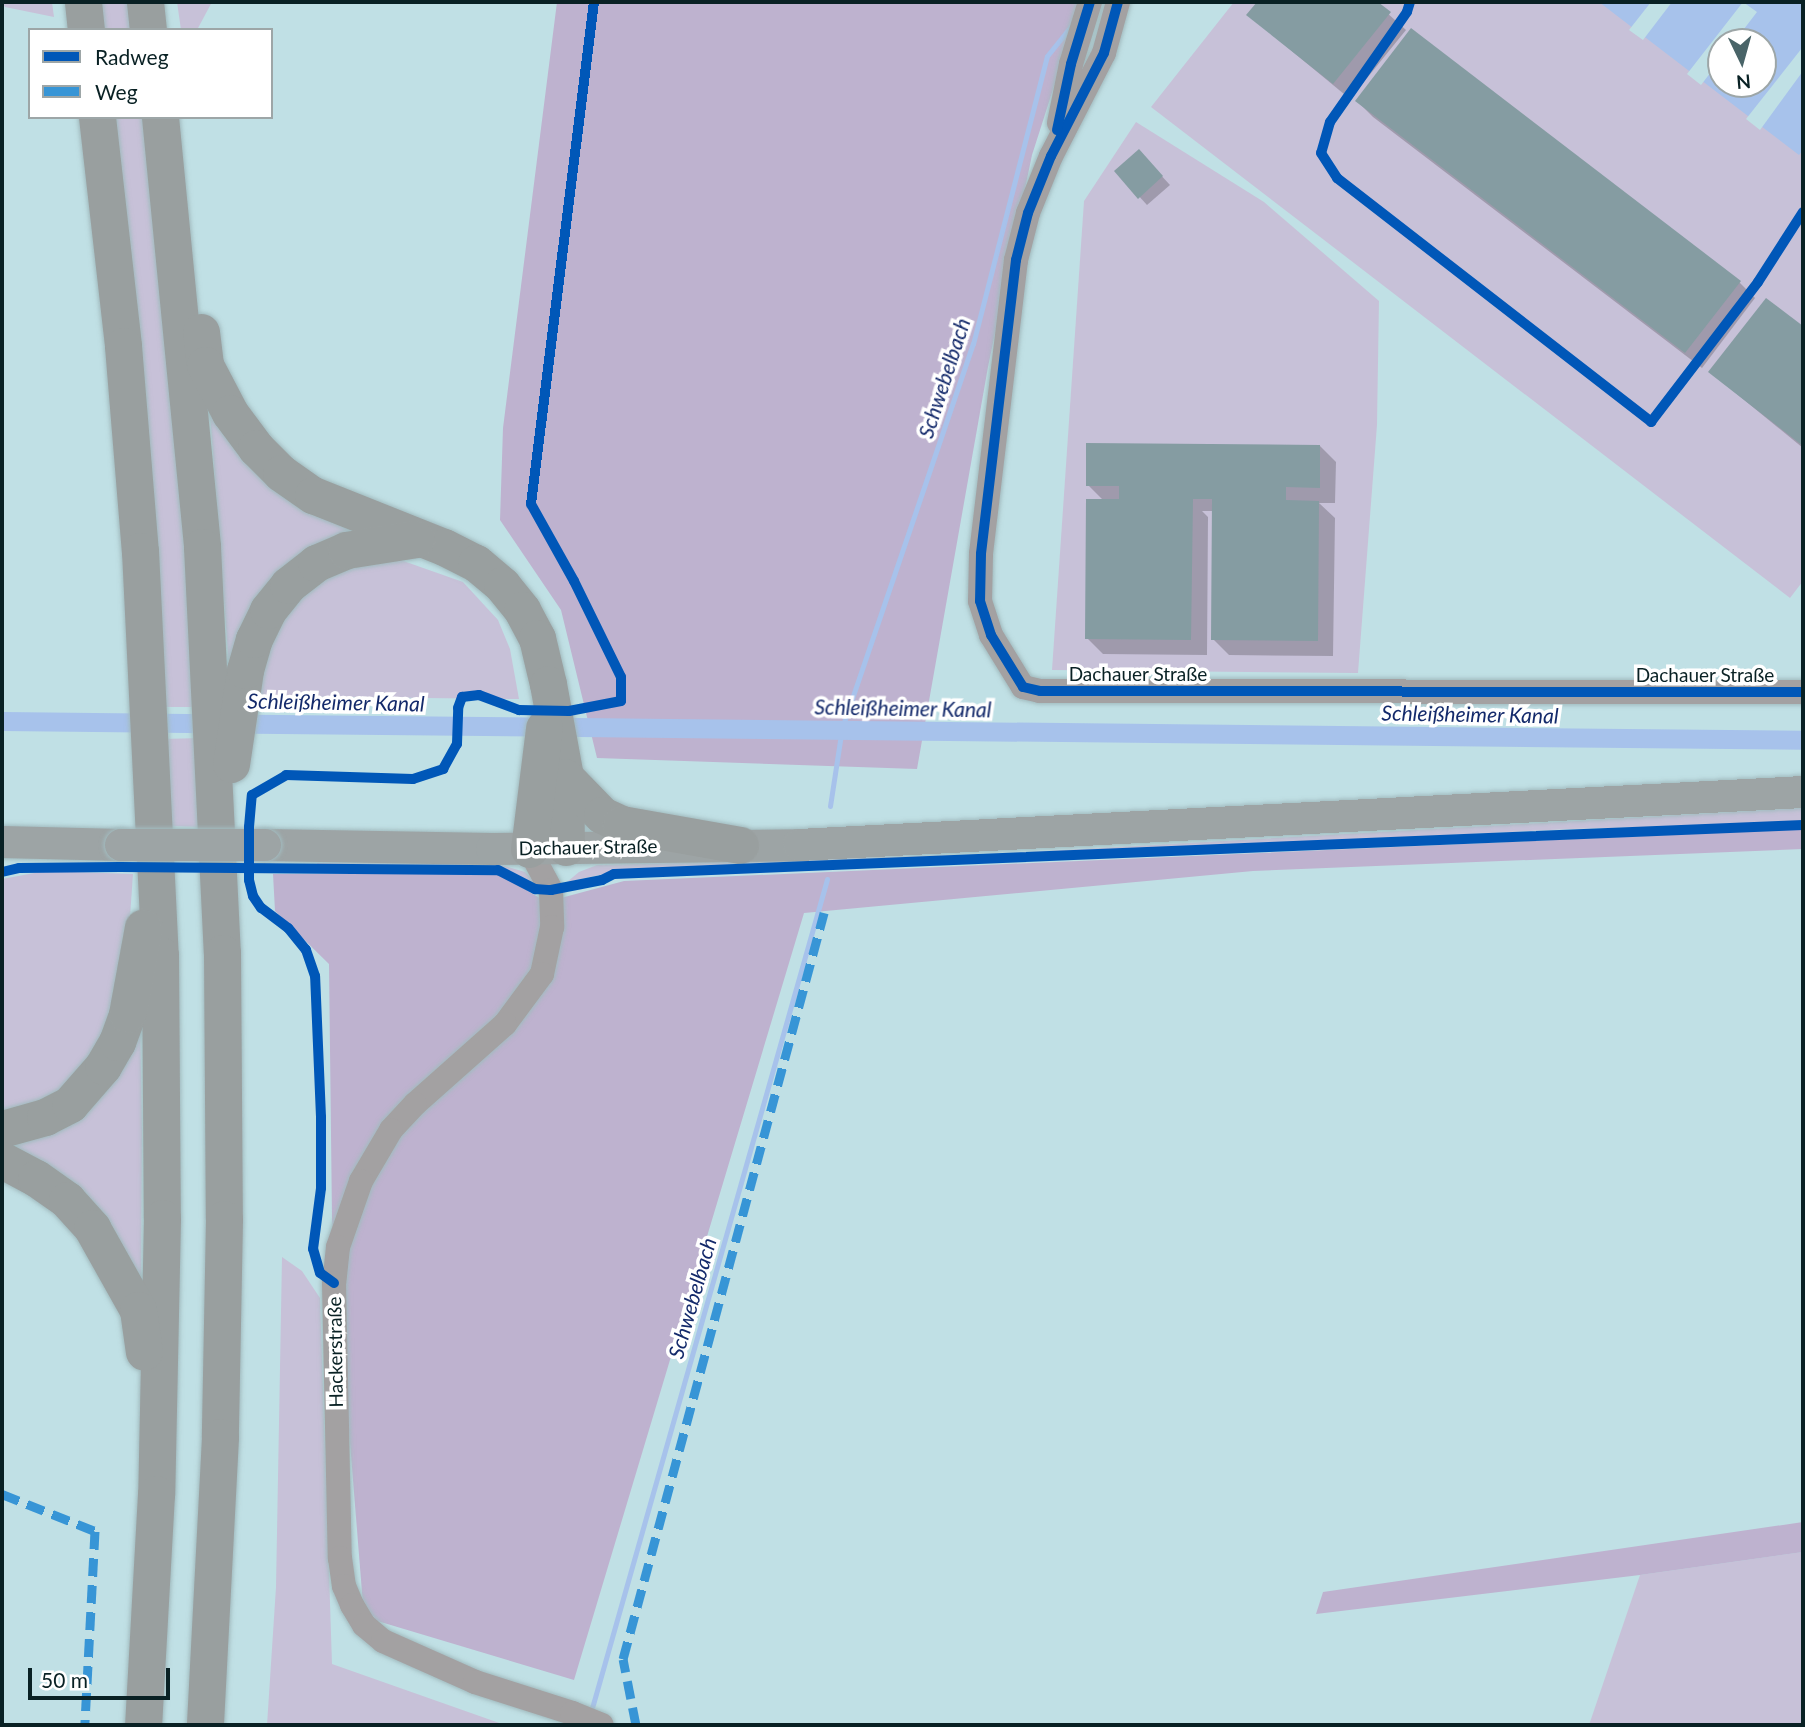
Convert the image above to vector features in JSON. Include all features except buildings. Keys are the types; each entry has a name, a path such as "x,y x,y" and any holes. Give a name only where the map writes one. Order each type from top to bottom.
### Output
{"highway":[{"path":"83,2 86,28"},
{"path":"145,2 148,28"},
{"path":"97,119 123,346 150,723 156,857 162,1205 156,1494 143,1725"},
{"path":"160,119 168,175 202,547 225,720 218,855 225,1083 224,1219 218,1493 205,1725"},
{"path":"168,175 187,225 205,365 230,413 256,448 281,473 313,495 444,547 476,563 502,585 522,610 537,638 548,684 566,847"},
{"path":"225,720 254,639 268,610 288,585 316,563 346,550 418,538"},
{"path":"556,762 602,815 621,824 740,845"},
{"path":"529,849 556,762"},
{"path":"2,1129 45,1117 69,1104 103,1066 117,1042 127,1014 156,857"},
{"path":"2,1160 36,1178 76,1209 112,1259 138,1310 156,1494"}],"main road":[{"name":"Dachauer Straße","path":"2,842 529,849 740,845 919,840 1803,792"}],"street":[{"name":"Dachauer Straße","path":"1051,156 1071,64 1090,2"},
{"name":"Dachauer Straße","path":"1118,2 1104,52 1051,156 1028,213 1016,260 981,554 980,601 991,635 1023,687 1040,691 1803,692"},
{"name":"Hackerstraße","path":"566,847 551,890 552,927 549,951 537,983 491,1039 415,1104 391,1130 361,1181 347,1213 338,1247 334,1283 340,1558 344,1586 352,1605 364,1625 383,1641 475,1682 602,1725"},
{"name":"Hackerstraße","path":"529,849 551,890"}],"shaded area":[{"path":"2,2 52,2 54,17 5,7"},
{"path":"94,2 143,2 147,28 97,28"},
{"path":"177,2 212,2 198,28 181,28"},
{"path":"557,2 1081,2 1032,155 988,367 917,769 597,758 561,610 500,520 503,428"},
{"path":"1234,2 1803,2 1803,581 1790,598 1151,107"},
{"path":"108,119 153,119 199,707 162,707"},
{"path":"1136,122 1264,202 1379,301 1377,425 1358,673 1052,670 1084,201"},
{"path":"209,400 376,530 353,534 230,680"},
{"path":"392,557 463,582 498,620 510,649 519,699 252,696 288,598 330,568"},
{"path":"201,738 205,827 169,826 163,739"},
{"path":"1803,808 1803,823 1571,829 1047,855 627,869 567,882 579,872 597,865 995,854"},
{"path":"1803,829 1803,849 1253,871 804,913 574,1680 364,1617 332,1219 329,964 275,911 273,874 499,873 546,902 624,881"},
{"path":"317,863 498,864 525,872 535,882 531,884 500,868 317,866"},
{"path":"45,871 133,874 127,960 117,1015 83,1078 2,1120 2,879"},
{"path":"140,1013 141,1288 10,1149 13,1139"},
{"path":"282,1257 302,1271 320,1298 332,1664 505,1725 267,1725 276,1587"},
{"path":"1803,1522 1803,1552 1640,1575 1316,1614 1323,1592"},
{"path":"1803,1552 1803,1725 1589,1725 1640,1575"}],"water":[{"path":"1599,2 1803,2 1803,150 1799,155 1724,98 1777,98 1777,28 1707,28 1707,85"}],"pier":[{"path":"1651,2 1672,2 1643,40 1629,30"},
{"path":"1743,2 1757,12 1745,28 1723,28"},
{"path":"1707,48 1707,77 1701,85 1687,74"},
{"path":"1802,48 1803,71 1760,130 1746,119 1763,98 1777,98 1777,80"}],"waterway":[{"name":"Schwebelbach","path":"830,806 842,728 973,344 1047,56 1072,25"},
{"name":"Schleißheimer Kanal","path":"2,721 1803,740"},
{"name":"Schwebelbach","path":"590,1715 827,879"}],"marked path":[{"path":"636,1725 623,1659 824,913"},
{"path":"2,1494 95,1531 85,1725"}],"cycle path":[{"path":"334,1283 320,1273 313,1249 321,1188 315,976 306,950 288,928 261,908 253,896 249,880 252,795 286,775 413,779 443,769 457,744 458,708 462,697 479,695 519,710 569,711 621,701 621,677 574,581 531,504 594,2"},
{"path":"1057,130 1071,64 1090,2"},
{"path":"1118,2 1104,53 1051,156 1028,213 1016,260 981,554 980,601 991,635 1023,687 1040,691 1803,692"},
{"path":"1410,2 1407,12 1330,122 1321,153 1337,178 1651,422 1758,282 1803,212"},
{"path":"2,872 19,868 120,867 498,870 535,889 551,890 602,880 614,874 1803,825"}]}
